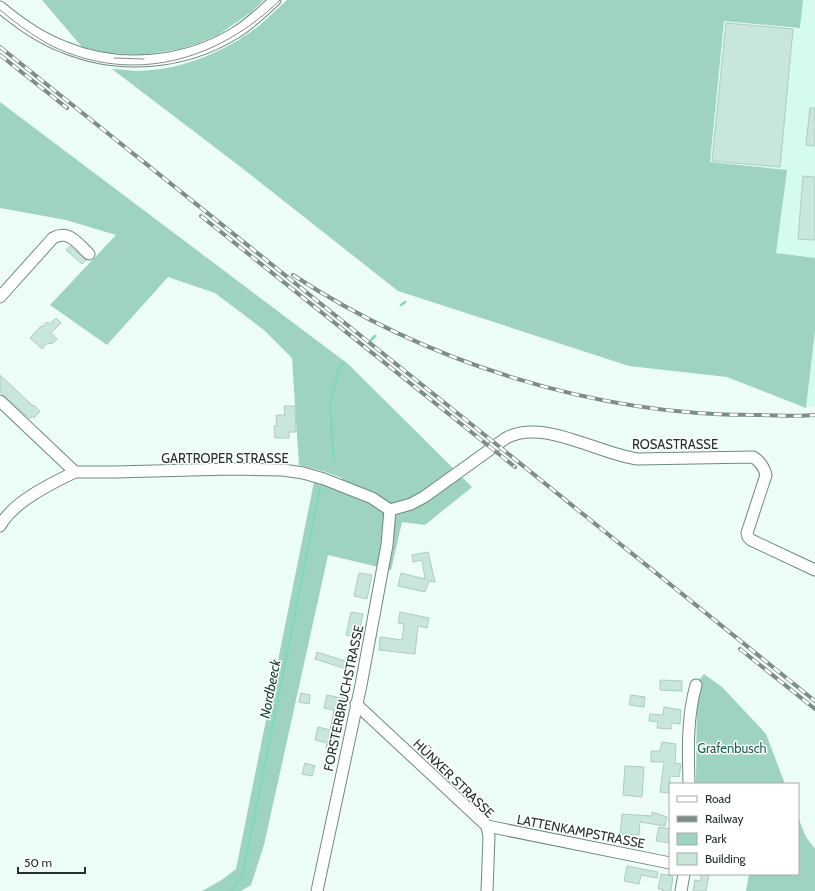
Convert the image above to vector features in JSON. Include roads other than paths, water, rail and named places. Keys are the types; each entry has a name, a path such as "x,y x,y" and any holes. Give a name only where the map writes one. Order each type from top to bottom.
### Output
{"street":[{"path":"0,7 14,19 41,36 64,47 94,57 125,61 151,61 196,51 217,43 236,33 256,18 275,0"},
{"path":"0,297 53,238 59,235 64,234 71,238 89,254"},
{"path":"0,401 75,472 42,489 25,500 8,515 0,526"},
{"name":"ROSASTRASSE","path":"390,510 411,504 424,497 506,438 523,432 550,434 611,453 638,459 753,457 761,464 766,475 747,533 748,537 751,540 815,570"},
{"name":"GARTROPER STRASSE","path":"75,472 283,470 303,473 324,479 372,498 390,510"},
{"name":"FORSTERBRUCHSTRASSE","path":"317,891 387,545 390,510"},
{"path":"689,783 689,736 691,707 696,685"},
{"name":"HÜNXER STRASSE","path":"356,704 487,826 489,837 487,891"},
{"name":"LATTENKAMPSTRASSE","path":"487,826 669,863"},
{"path":"681,891 684,875"}],"waterway":[{"name":"Nordbeeck","path":"401,305 405,302"},
{"name":"Nordbeeck","path":"371,340 375,336"},
{"name":"Nordbeeck","path":"334,460 330,405 340,367 344,362"},
{"name":"Nordbeeck","path":"232,891 242,876 320,488"}],"tram line":[{"path":"0,10 45,42 83,58 113,64 143,65 173,60 202,52 230,38 256,21 280,0"},
{"path":"114,58 144,59"}],"railway":[{"path":"0,47 815,701"},
{"path":"0,55 67,108"},
{"path":"201,216 515,467"},
{"path":"293,275 345,306 400,334 457,358 515,378 575,394 636,406 697,413 794,416 815,415"},
{"path":"740,649 815,709"}],"park label":[{"name":"Grafenbusch","path":"732,748"}]}
